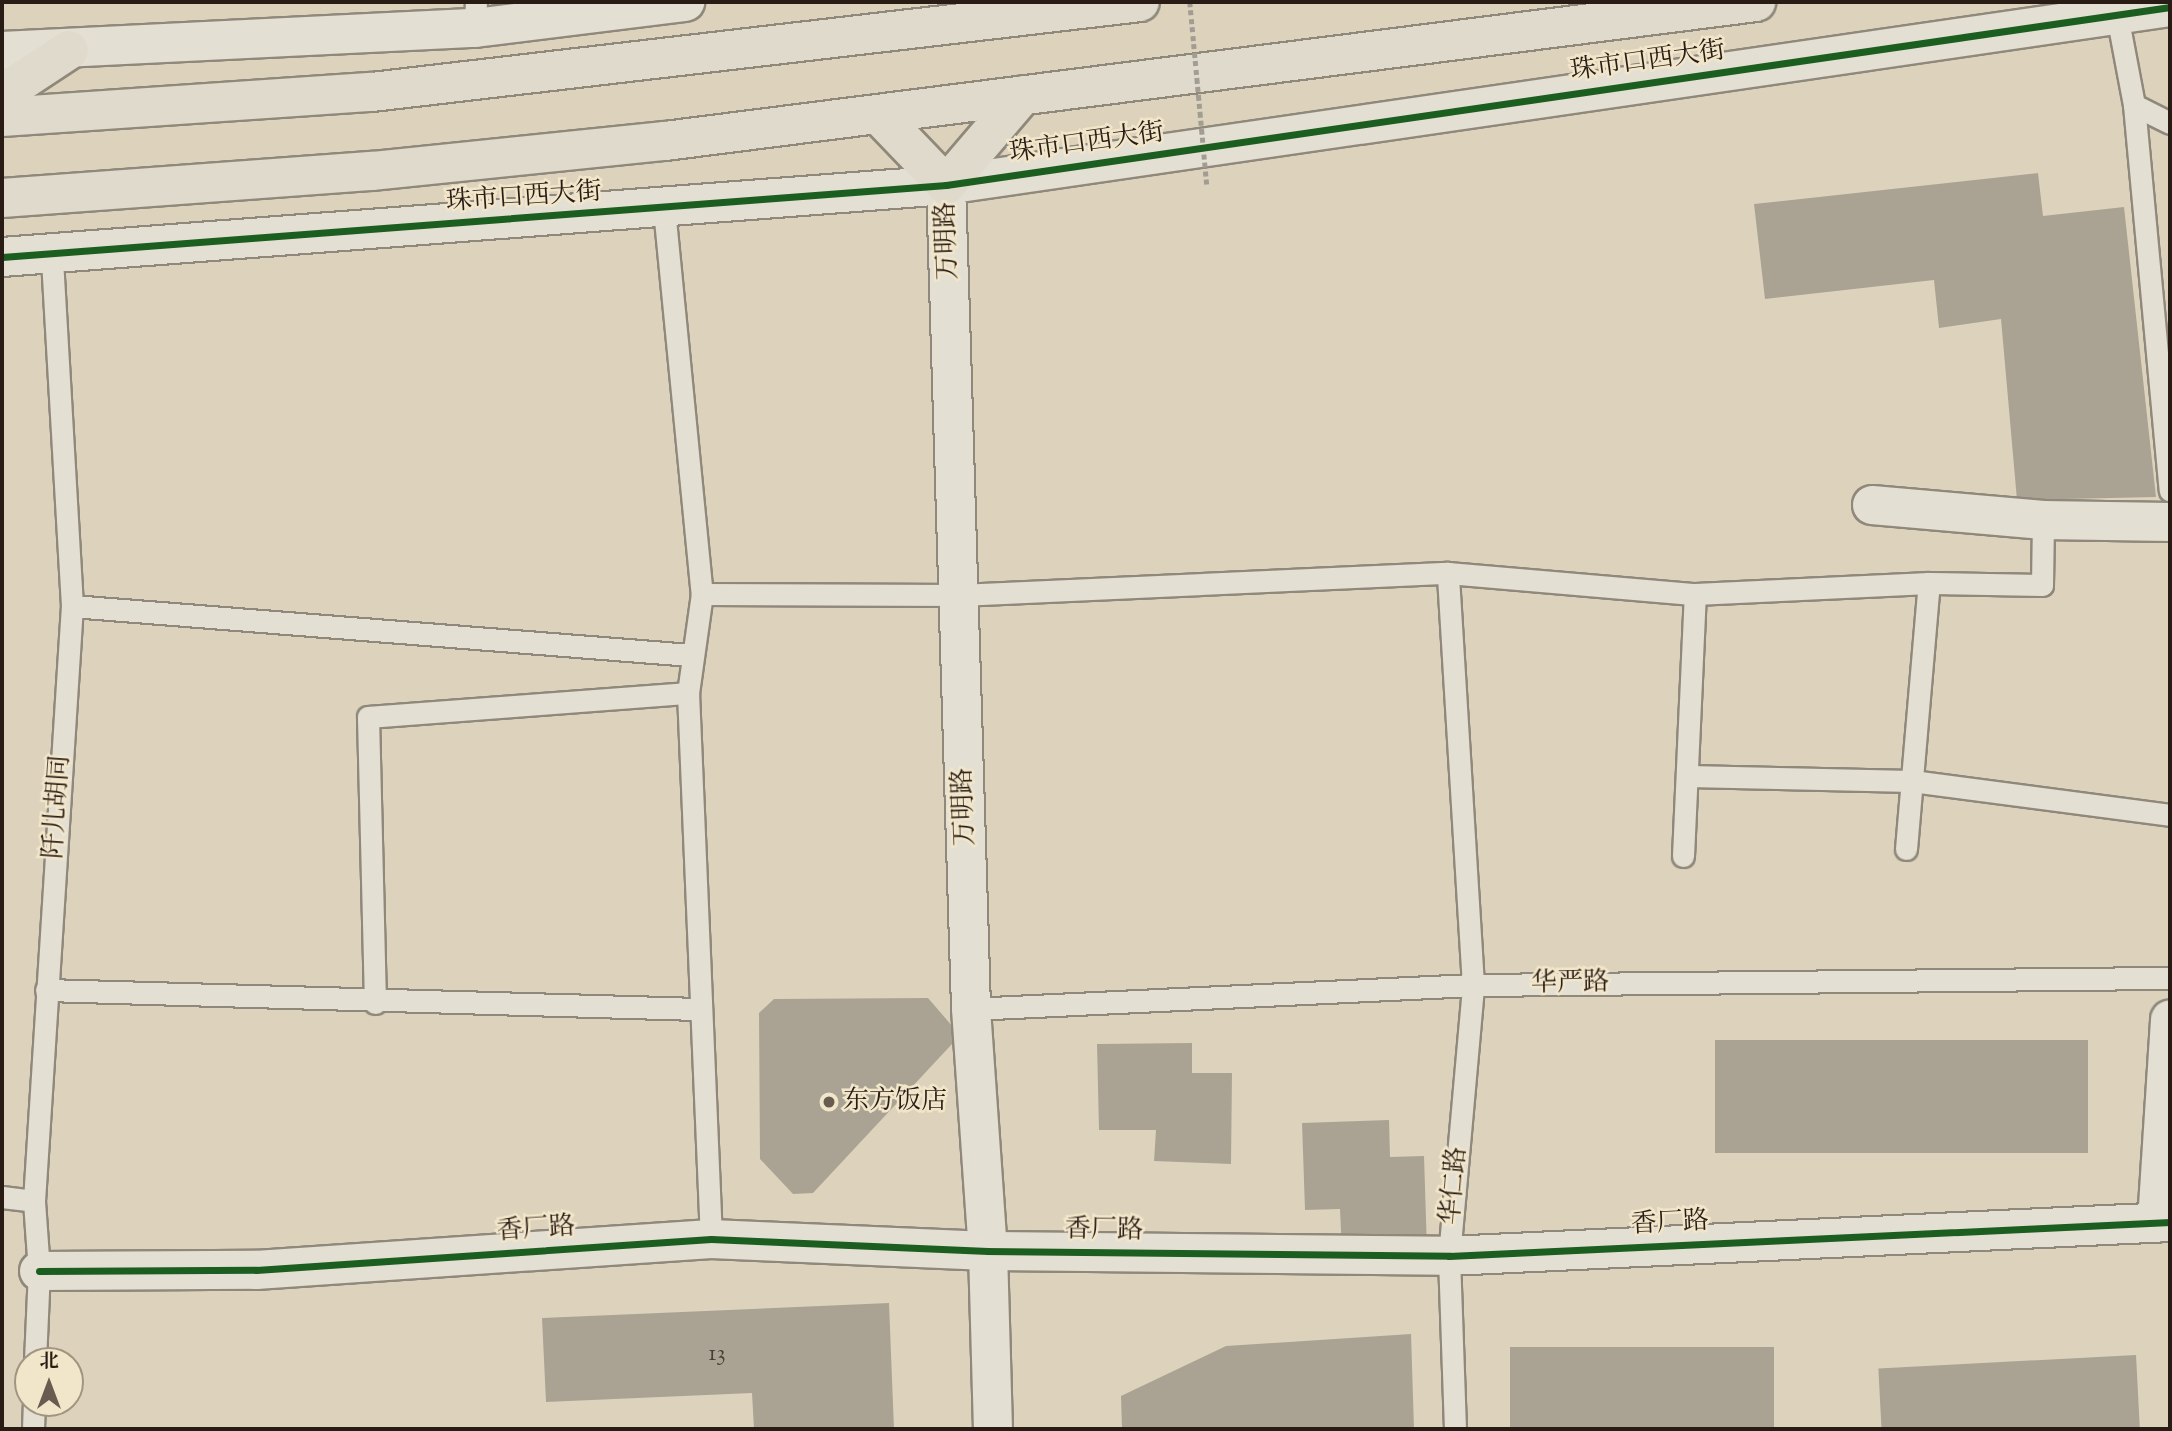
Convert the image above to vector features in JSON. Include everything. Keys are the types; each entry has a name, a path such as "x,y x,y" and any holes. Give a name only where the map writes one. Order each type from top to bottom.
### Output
{"main road":[{"path":"2,117 372,92 1140,2"},
{"name":"珠市口西大街","path":"2,198 373,171 665,141 1756,2"},
{"path":"2,94 69,50"},
{"path":"878,114 946,185 1023,95"}],"street":[{"path":"2,51 69,50 476,15 685,2"},
{"name":"珠市口西大街","path":"2,257 664,209 946,185 2170,6"},
{"name":"万明路","path":"946,185 971,1009 988,1251 993,1429"},
{"path":"1872,505 2043,520 2170,522"},
{"path":"2164,1222 2170,1019"},
{"name":"香厂路","path":"38,1270 256,1270 711,1239 988,1251 1449,1256 2164,1222"}],"lane":[{"path":"2117,15 2134,105 2164,334 2170,490"},
{"path":"2134,105 2170,123"},
{"path":"664,209 702,594 691,655 688,693 699,1009 711,1239"},
{"name":"阡儿胡同","path":"35,1347 38,1270 34,1201 72,606 52,254"},
{"path":"702,594 959,595 1448,573 1695,594 1929,583 2042,585 2043,520"},
{"name":"华仁路","path":"1448,573 1473,985 1449,1256 1455,1429"},
{"path":"1906,849 1929,583"},
{"path":"1683,856 1695,594"},
{"path":"72,606 691,655"},
{"path":"375,1003 368,717 688,693"},
{"path":"1688,776 1912,781 2170,815"},
{"name":"华严路","path":"971,1009 1473,985 2170,978"},
{"path":"46,990 375,1003 699,1009"},
{"path":"2,1197 34,1201"}],"path":[{"path":"1190,2 1207,184"}],"building":[{"path":"2038,173 2043,216 2124,207 2156,497 2017,500 2001,319 1939,328 1934,280 1765,299 1754,204"},
{"name":"东方饭店","path":"928,998 953,1027 952,1044 813,1193 793,1194 760,1159 759,1013 774,999"},
{"path":"1715,1040 2088,1040 2088,1153 1715,1153"},
{"path":"1192,1043 1192,1073 1232,1073 1231,1164 1154,1161 1156,1130 1099,1130 1097,1044"},
{"path":"1389,1120 1390,1157 1424,1156 1427,1250 1342,1253 1340,1209 1305,1210 1302,1123"},
{"path":"889,1303 894,1429 754,1429 752,1393 546,1402 542,1318"},
{"path":"1411,1334 1414,1429 1122,1429 1121,1396 1226,1346"},
{"path":"1510,1347 1774,1347 1774,1428 1510,1428"},
{"path":"2136,1355 2140,1429 1882,1429 1878,1369"}],"cycle path":[{"path":"2,257 946,185 2170,7"},
{"path":"39,1271 256,1270 711,1239 988,1251 1449,1256 2170,1222"}],"place":[{"name":"东方饭店","path":"829,1102"}]}
